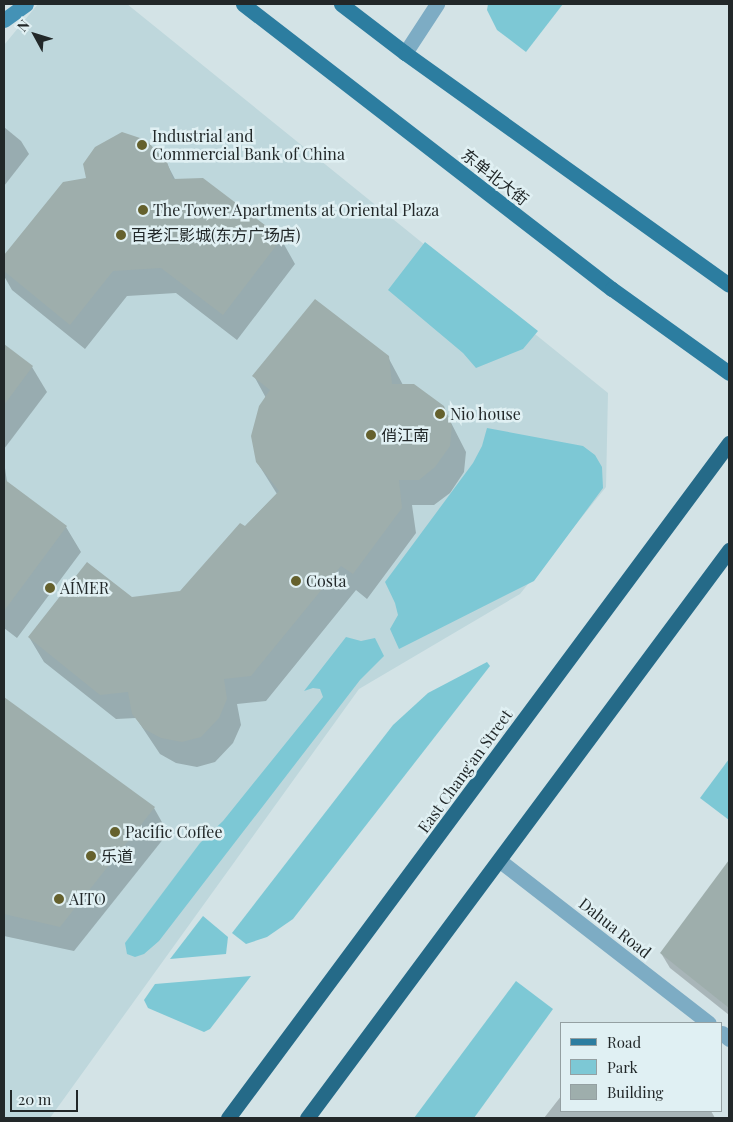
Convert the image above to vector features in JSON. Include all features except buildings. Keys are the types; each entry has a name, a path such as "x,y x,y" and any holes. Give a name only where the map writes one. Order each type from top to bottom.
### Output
{"highway":[{"name":"East Chang'an Street","path":"228,1118 729,443"},
{"path":"307,1118 500,861 729,550"}],"main road":[{"name":"东单北大街","path":"244,4 612,289 729,373"},
{"path":"341,4 405,53 729,285"}],"street":[{"path":"4,20 26,4"},
{"path":"405,53 437,4"},
{"name":"Dahua Road","path":"500,861 708,1022"}],"shaded area":[{"path":"38,4 127,4 608,393 606,487 520,594 359,689 50,1118 4,1118 4,45"}],"green space":[{"path":"488,4 563,4 526,52 497,30 487,10"},
{"path":"425,242 538,331 523,349 476,368 463,353 388,290"},
{"path":"487,428 583,446 595,455 602,467 603,488 534,581 399,649 390,629 398,615 395,603 385,582 473,463 482,446"},
{"path":"346,637 361,641 375,638 384,656 360,680 159,941 144,954 135,957 127,954 125,943 200,843 223,821 323,697 320,689 313,688 304,691"},
{"path":"487,662 490,666 293,919 267,937 246,944 232,933 393,725 428,693"},
{"path":"729,759 729,820 700,798"},
{"path":"203,916 228,937 226,954 170,959"},
{"path":"251,976 210,1029 204,1032 148,1008 144,1000 155,984"},
{"path":"516,981 553,1009 474,1118 414,1118"}],"place":[{"name":"Industrial and Commercial Bank of China","path":"142,145"},
{"name":"The Tower Apartments at Oriental Plaza","path":"143,210"},
{"name":"百老汇影城(东方广场店)","path":"121,235"},
{"name":"Nio house","path":"440,414"},
{"name":"俏江南","path":"371,435"},
{"name":"Costa","path":"296,581"},
{"name":"AÍMER","path":"50,588"},
{"name":"Pacific Coffee","path":"115,832"},
{"name":"乐道","path":"91,856"},
{"name":"AITO","path":"59,899"}]}
